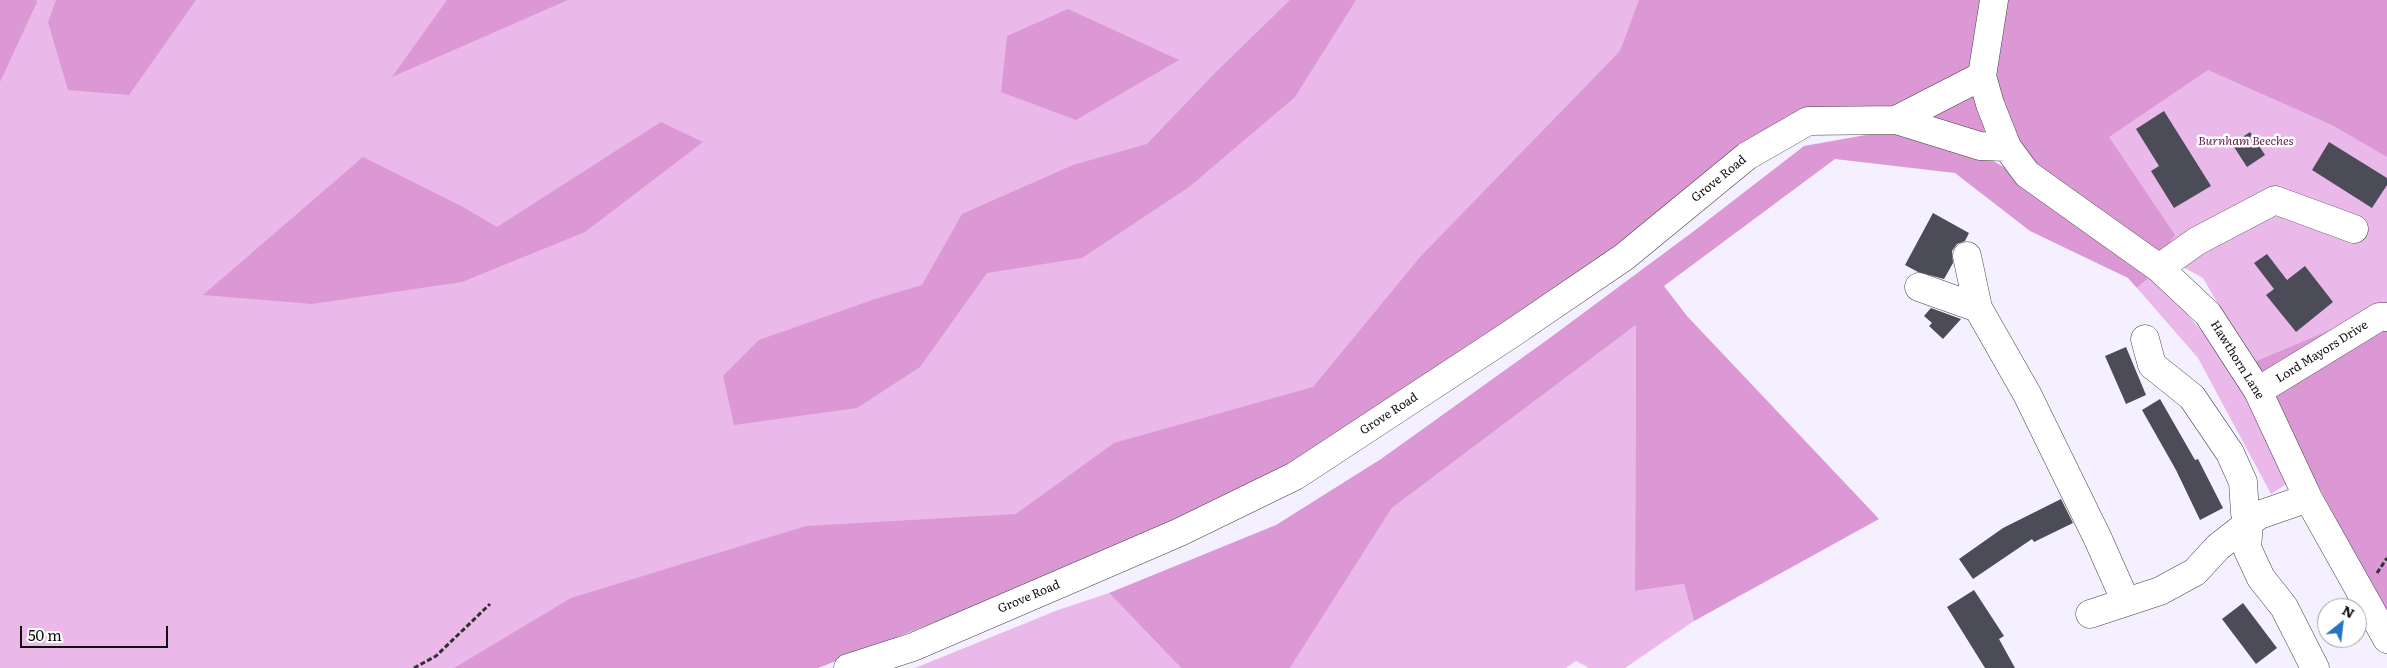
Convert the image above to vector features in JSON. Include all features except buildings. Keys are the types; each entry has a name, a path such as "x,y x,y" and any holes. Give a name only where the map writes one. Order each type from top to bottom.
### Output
{"street":[{"path":"1982,76 1994,0"},
{"name":"Grove Road","path":"1896,120 1982,76"},
{"name":"Hawthorn Lane","path":"1982,76 1990,104 2007,147 2027,174 2159,268 2208,314 2258,391 2308,498 2387,639"},
{"name":"Grove Road","path":"848,668 913,647 1062,583 1180,532 1295,476 1616,262 1747,156 1808,121 1896,120 1980,146 2007,147"},
{"path":"2159,268 2197,241 2275,200 2354,228"},
{"path":"1967,256 1978,308 2028,394 2098,539 2126,602"},
{"path":"1919,287 1978,308"},
{"name":"Lord Mayors Drive","path":"2258,391 2379,317 2387,317"},
{"path":"2145,339 2152,365 2192,398 2230,452 2243,482 2246,513 2249,523 2248,548 2260,578 2284,607 2315,668"},
{"path":"2090,614 2160,591 2195,572 2218,547 2258,515 2308,498"}],"path":[{"path":"414,668 436,656 490,604"}],"green space":[{"path":"0,0 1988,0 1822,118 940,620 818,668 0,668"},
{"name":"Burnham Beeches","path":"2387,0 2387,613 2252,363 2203,278 2161,255 1995,52"},
{"path":"2153,274 2215,347 2243,393 2288,483 2271,494 2198,358 2137,288"},
{"path":"1636,325 1635,591 1684,584 1694,621 1625,668 1589,668 1576,661 1566,668 1290,668 1392,508"},
{"path":"1109,593 1181,668 915,668 1058,610"}],"shaded area":[{"path":"0,0 36,0 37,2 0,82"},
{"path":"56,0 196,0 129,95 68,90 48,22"},
{"path":"447,0 568,0 392,77"},
{"path":"1290,0 1356,0 1295,97 1189,187 1082,258 987,273 920,367 857,408 734,425 723,376 759,340 875,299 922,285 962,214 1073,165 1147,144 1215,73"},
{"path":"1639,0 1988,0 1985,29 1965,79 1899,113 1822,118 1674,222 1201,530 940,620 818,668 454,668 571,598 806,526 1016,514 1114,443 1313,387 1421,256 1620,51"},
{"path":"2003,0 2387,0 2387,157 2332,125 2208,70 2109,137 2175,235 2161,255 2039,168 2012,140 1998,90 1995,52"},
{"path":"1068,9 1179,60 1076,120 1001,92 1007,36"},
{"path":"1975,86 1985,132 1979,140 1917,118"},
{"path":"661,122 703,142 585,232 462,282 312,304 203,295 363,157 463,207 497,227"},
{"path":"1894,130 1990,159 2022,178 2153,274 2137,288 2128,278 2030,231 1955,173 1835,159 1664,286 1687,316 1879,519 1694,621 1684,584 1635,591 1636,325 1392,508 1290,668 1181,668 1109,593 1276,525 1381,459 1547,340 1694,231 1804,146"},
{"path":"2387,306 2387,613 2252,363"}]}
